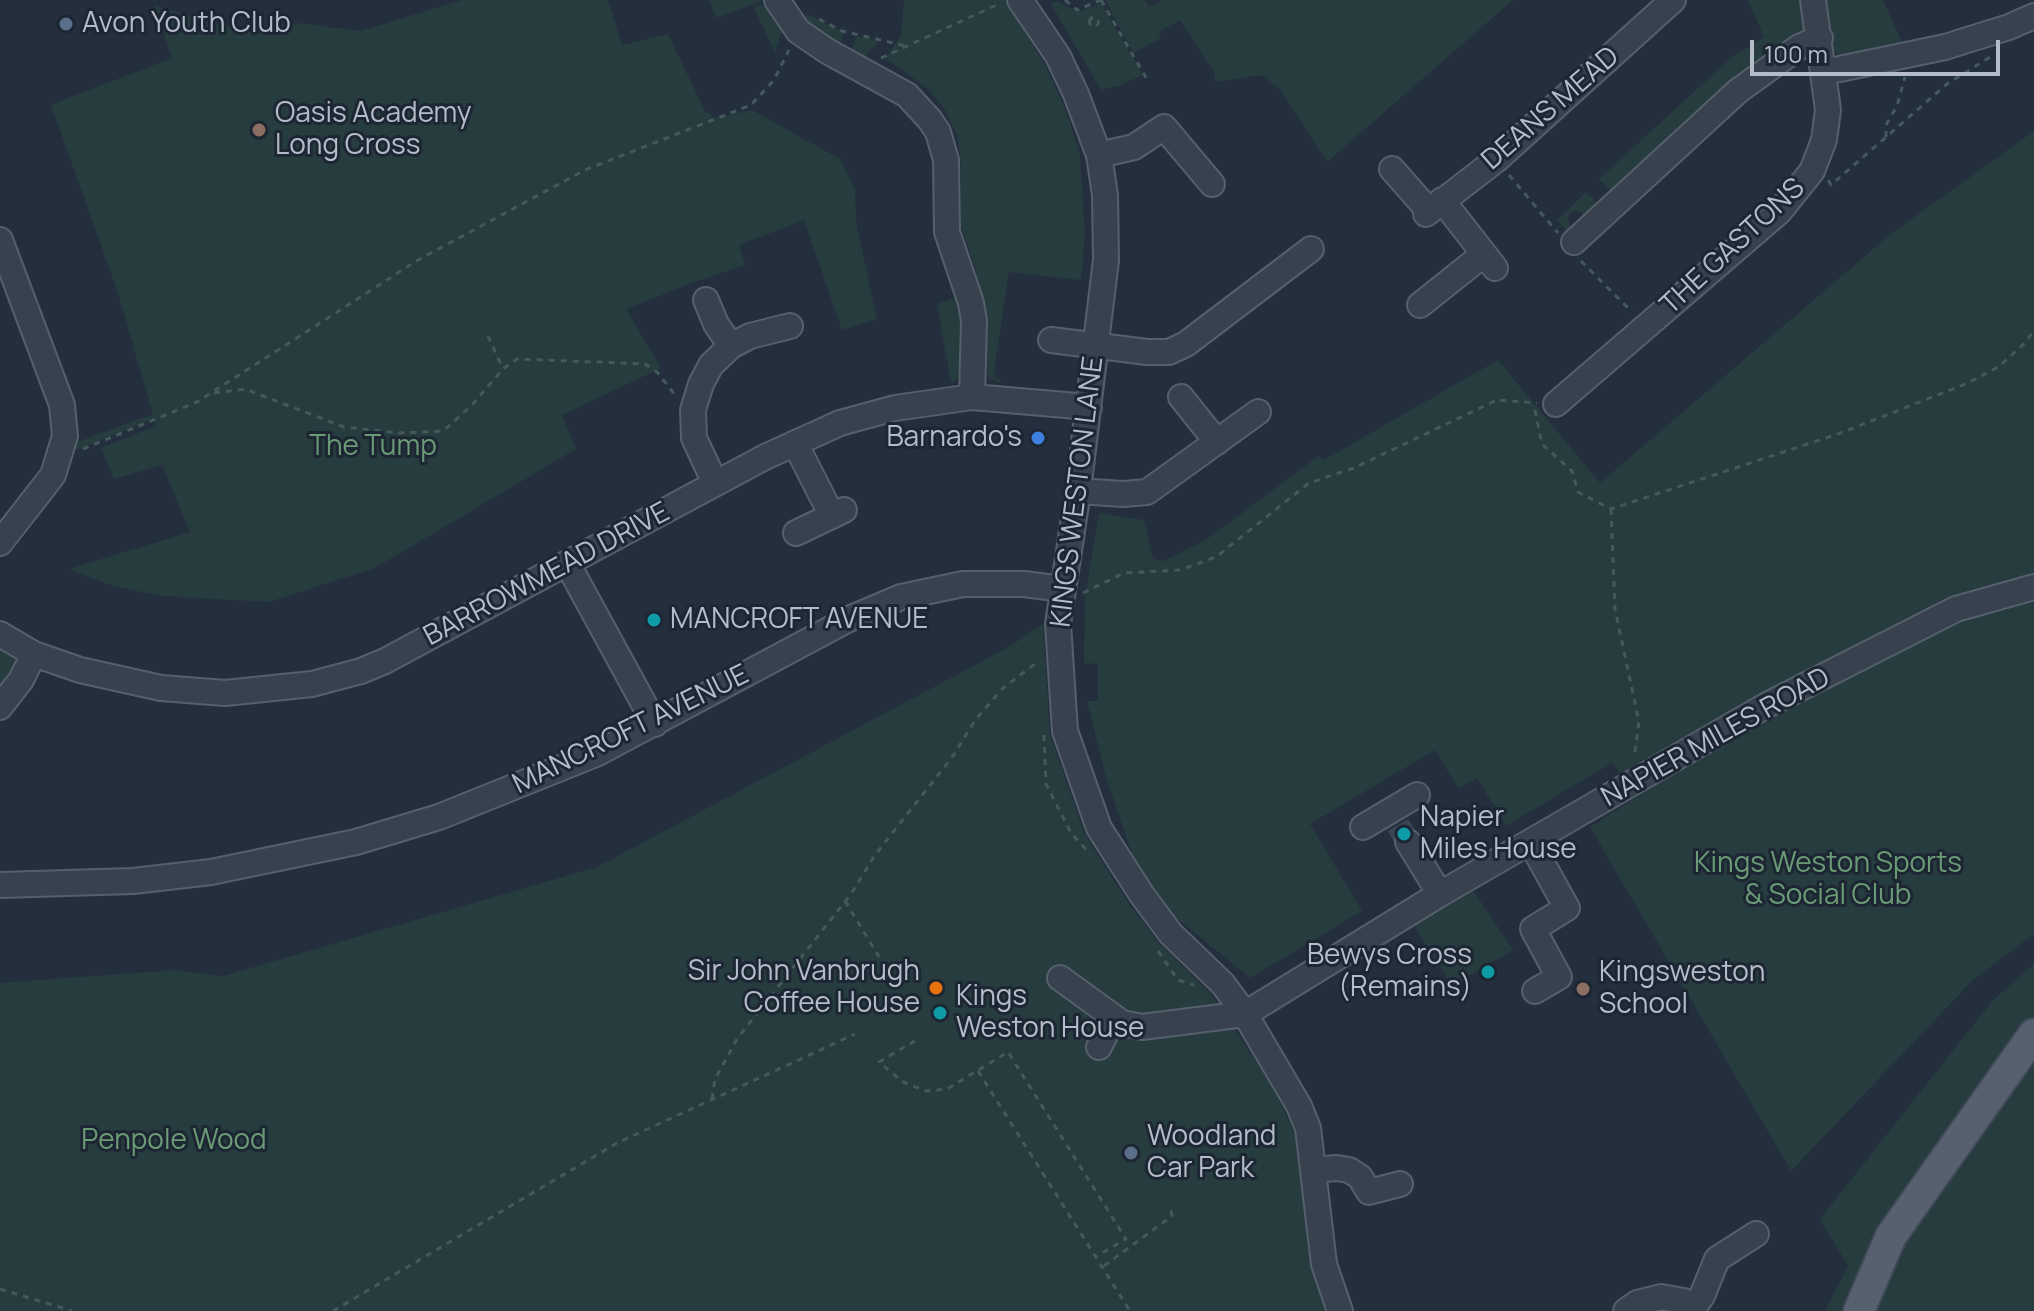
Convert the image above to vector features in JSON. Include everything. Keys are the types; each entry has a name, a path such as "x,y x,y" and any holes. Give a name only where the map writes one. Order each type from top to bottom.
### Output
{"main road":[{"path":"1859,1311 1891,1236 2034,1034"}],"street":[{"path":"777,0 808,25 827,51 892,86 919,107 938,132 946,160 947,232 974,321 972,397"},
{"name":"KINGS WESTON LANE","path":"1020,0 1058,56 1099,155 1108,235 1089,407 1058,624 1065,731 1099,828 1171,934 1223,984 1245,1014 1299,1106 1308,1128 1324,1264 1340,1311"},
{"name":"DEANS MEAD","path":"1432,209 1496,160 1673,0"},
{"name":"THE GASTONS","path":"1543,407 1779,212 1804,184 1815,165 1827,124 1825,72 1813,0"},
{"path":"1825,72 1903,58 1984,36 2034,16"},
{"path":"1579,229 1738,91 1799,47 1820,38"},
{"path":"1099,155 1134,147 1164,127 1212,184"},
{"path":"1392,169 1489,261 1420,305"},
{"path":"0,240 62,405 65,436 53,475 0,543"},
{"path":"1051,340 1147,352 1175,350 1304,260"},
{"path":"706,300 716,324 731,346"},
{"path":"715,483 694,438 693,410 706,373 731,346 750,336 790,326"},
{"name":"BARROWMEAD DRIVE","path":"0,634 34,654 122,681 195,693 251,692 312,684 385,661 715,483 795,443 867,414 972,397 1089,407"},
{"path":"1181,397 1217,442"},
{"path":"1078,491 1147,492 1258,412"},
{"path":"795,443 838,513 796,533"},
{"path":"567,563 655,724"},
{"name":"MANCROFT AVENUE","path":"0,885 133,881 211,872 356,842 439,817 540,778 655,724 849,619 901,597 963,584 1024,584 1063,589"},
{"name":"NAPIER MILES ROAD","path":"1245,1014 1440,894 1781,698 1956,609 2034,587"},
{"path":"0,707 21,680 34,654"},
{"path":"1399,826 1417,795"},
{"path":"1363,827 1399,826"},
{"path":"1399,826 1440,894"},
{"path":"1531,843 1567,908 1533,929 1559,977 1535,991"},
{"path":"1060,978 1113,1019 1142,1027 1245,1014"},
{"path":"1099,1047 1113,1019"},
{"path":"1314,1170 1349,1170 1360,1177 1369,1192 1400,1184"},
{"path":"1626,1311 1637,1303 1661,1297 1684,1301 1694,1310 1717,1259 1756,1234"}],"path":[{"path":"990,0 994,6"},
{"path":"859,68 1009,0"},
{"path":"1065,0 1075,10 1101,0 1148,81"},
{"path":"1086,8 1092,18"},
{"path":"57,459 197,402 418,260 585,170 751,105 774,80 808,25 906,46"},
{"path":"1815,165 1831,185 1947,84 2005,48"},
{"path":"1886,137 1886,125 1903,88 1903,58"},
{"path":"1496,160 1569,246 1579,229"},
{"path":"1588,269 1622,301"},
{"path":"1063,589 1083,593 1124,573 1180,570 1216,557 1309,483 1354,468 1497,400 1543,407 1542,444 1572,471 1578,492 1611,509 1838,434 1968,383 1998,367 2025,343 2034,330"},
{"path":"488,336 503,369"},
{"path":"211,393 245,389 344,427 399,433 443,431 471,406 503,369 517,359 645,364 657,372 672,392 693,410"},
{"path":"1611,509 1615,609 1639,722 1633,763"},
{"path":"712,1099 715,1079 737,1039 845,901 875,855 953,756 976,719 1003,688 1048,654"},
{"path":"845,901 886,968 897,961"},
{"path":"333,1311 617,1143 855,1034"},
{"path":"915,1041 879,1062 914,1088 937,1092 1008,1052 1126,1239 1097,1256"},
{"path":"978,1071 1130,1311"},
{"path":"1104,1266 1172,1216 1170,1206"},
{"path":"0,1289 72,1311"}],"green space":[{"name":"The Tump","path":"462,0 608,0 622,45 668,34 705,111 715,118 752,110 840,159 855,189 856,222 877,319 842,330 804,220 739,245 745,265 626,309 661,368 562,415 576,449 375,568 269,602 161,596 113,586 69,569 190,532 162,465 114,479 101,448 156,426 155,418 71,452 69,445 153,414 117,290 51,105 172,58 154,5 235,29 297,23 361,31"},
{"path":"709,0 764,0 716,18"},
{"path":"904,0 1005,0 1045,65 1066,110 1080,156 1085,234 1081,280 1009,272 994,371 1005,385 989,378 985,370 987,314 961,226 958,138 944,108 929,90 885,58 901,36"},
{"path":"1105,0 1145,0 1149,7 1161,0 1513,0 1327,162 1280,89 1262,75 1215,82 1214,72 1180,20 1159,32 1161,38 1134,53"},
{"path":"1748,0 1804,0 1807,34 1613,193 1599,179 1731,58 1764,37"},
{"path":"1823,0 1883,0 1905,49 1845,58 1840,56 1834,51"},
{"path":"1057,1 1078,12 1101,3 1143,75 1101,90 1051,4"},
{"path":"767,3 783,28 775,53 754,8"},
{"path":"807,14 844,32 840,45 815,30 805,18"},
{"path":"857,36 879,41 864,57 851,51"},
{"path":"2034,131 2034,577 2003,583 1957,600 1624,778 1612,763 1506,826 1477,778 1458,788 1435,750 1310,824 1362,911 1250,978 1149,893 1106,778 1087,701 1098,701 1098,664 1084,663 1085,597 1099,513 1144,520 1153,559 1164,561 1207,539 1319,456 1324,460 1498,360 1600,483 1892,233"},
{"path":"1586,192 1599,205 1586,216 1574,210 1567,217 1572,228 1571,236 1557,220"},
{"path":"956,298 962,342 960,372 951,383 937,304"},
{"name":"Kings Weston Sports & Social Club","path":"2034,597 2034,934 1972,981 1791,1171 1590,827 1788,701 1967,614"},
{"name":"Penpole Wood","path":"1043,624 1050,734 1085,835 1129,904 1160,944 1211,994 1268,1079 1294,1131 1307,1231 1326,1311 0,1311 0,983 174,970 223,976 597,867 1007,648"},
{"path":"0,647 16,660 17,669 0,694"},
{"path":"1471,887 1513,950 1452,986 1412,922"},
{"path":"2034,964 2034,1311 1825,1311 1848,1266 1820,1219 1993,1000"}],"tunnel":[{"path":"1398,825 1408,842"}],"place":[{"name":"Avon Youth Club","path":"66,24"},
{"name":"Oasis Academy Long Cross","path":"259,130"},
{"name":"Barnardo's","path":"1038,438"},
{"name":"MANCROFT AVENUE","path":"654,620"},
{"name":"Napier Miles House","path":"1404,834"},
{"name":"Bewys Cross (Remains)","path":"1488,972"},
{"name":"Sir John Vanbrugh Coffee House","path":"936,988"},
{"name":"Kingsweston School","path":"1583,989"},
{"name":"Kings Weston House","path":"940,1013"},
{"name":"Woodland Car Park","path":"1131,1153"}]}
